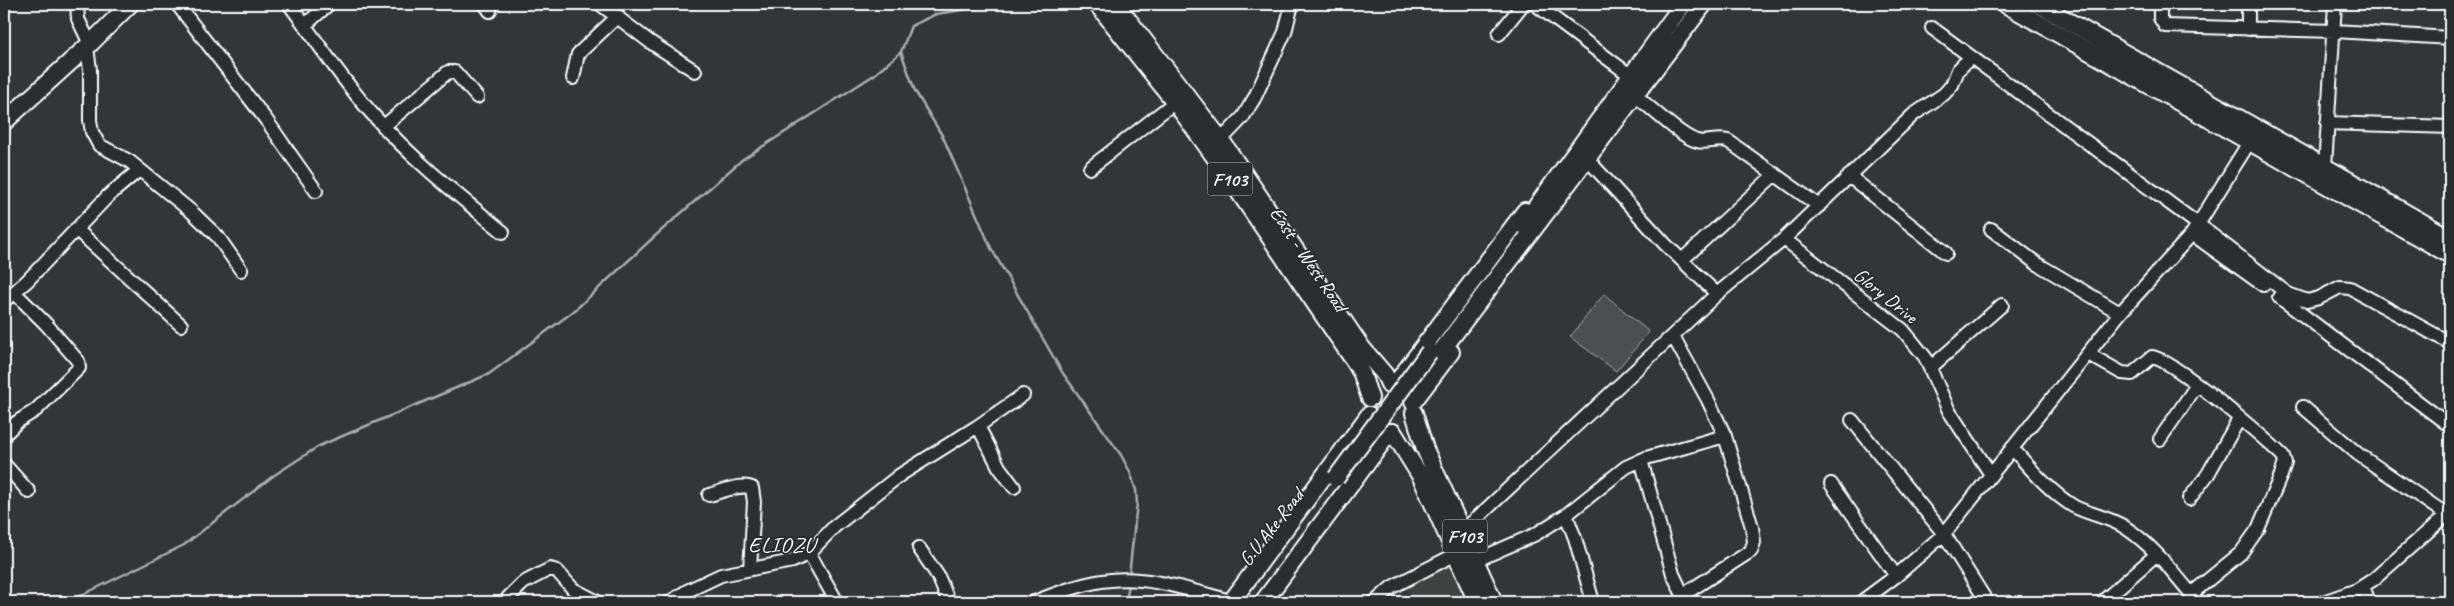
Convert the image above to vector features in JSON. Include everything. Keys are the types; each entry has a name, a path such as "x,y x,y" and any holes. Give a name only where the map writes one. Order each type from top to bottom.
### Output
{"main road":[{"path":"4,122 89,45 130,4"},
{"name":"East - West Road","path":"1097,4 1175,102 1224,170 1355,362 1362,374 1369,407"},
{"name":"East - West Road","path":"1116,4 1221,140 1373,362 1392,386"},
{"path":"1252,602 1339,480 1592,141 1632,76 1683,4"},
{"path":"1234,602 1379,390 1392,386 1532,200 1636,96 1704,4"},
{"path":"2005,4 2450,255"},
{"path":"2038,4 2450,238"},
{"path":"1263,602 1392,432 1407,426 1413,408 1574,187 1588,161 1592,141"},
{"path":"1373,362 1401,365 1413,360"},
{"name":"F103","path":"1392,386 1404,390 1413,408 1425,449 1477,560 1494,602"},
{"name":"F103","path":"1369,407 1379,429 1392,432 1421,477 1477,602"},
{"name":"G.U Ake Road","path":"1234,602 1339,480"}],"street":[{"path":"77,4 80,28 89,45 92,132 100,145 128,161 192,212 218,237 241,270"},
{"path":"177,4 267,121 316,191"},
{"path":"289,4 384,126 447,185 503,232"},
{"path":"305,25 328,4"},
{"path":"600,4 650,42 694,71"},
{"path":"1221,140 1244,117 1255,97 1285,32 1292,4"},
{"path":"1499,34 1524,4"},
{"path":"1535,4 1632,76"},
{"path":"2160,4 2160,18 2165,26 2335,31 2450,38"},
{"path":"2248,4 2248,29"},
{"path":"2325,167 2335,31 2335,4"},
{"path":"573,78 578,54 618,16"},
{"path":"1932,28 2195,230 2342,346 2450,426"},
{"path":"1463,531 1602,399 1717,294 1784,239 1914,115 1944,94 1952,85 1958,70 1971,58"},
{"path":"384,126 448,72 455,72 477,97"},
{"path":"1636,96 1683,133 1697,141 1719,138 1728,141 1819,206"},
{"path":"1090,168 1175,102"},
{"path":"2327,123 2450,127"},
{"path":"1861,602 1896,576 1944,534 1990,473 2120,313 2195,230 2250,141"},
{"path":"1588,161 1717,294"},
{"path":"4,302 108,196 139,170"},
{"path":"1682,260 1775,174"},
{"path":"1849,176 1946,253"},
{"path":"76,229 181,325"},
{"path":"1991,229 2036,263 2120,313"},
{"path":"2195,230 2298,299 2306,301 2319,298 2340,288 2350,288 2450,343"},
{"name":"Glory Drive","path":"1784,239 1903,330 1925,357 1949,410 1990,473"},
{"path":"4,435 17,422 36,410 79,368 78,361 46,324 14,292"},
{"path":"1930,368 2002,305"},
{"path":"1641,460 1673,574 1682,593 1686,593 1751,551 1754,542 1725,436 1708,400 1673,336"},
{"path":"2012,448 2035,473 2074,506 2103,516 2126,528 2156,554 2194,598 2241,553 2258,529 2285,463 2283,456 2197,385 2159,358 2152,357 2132,374 2122,373 2088,354"},
{"path":"2160,438 2197,385"},
{"path":"670,602 686,591 721,575 793,560 809,552 835,526 900,474 978,426 1023,395"},
{"path":"2303,407 2358,454 2449,514 2409,550 2363,586 2322,602"},
{"path":"2189,499 2208,474 2239,419"},
{"path":"1852,420 1944,534 1987,602"},
{"path":"978,426 999,467 1014,487"},
{"path":"1477,560 1536,534 1566,514 1626,467 1641,460 1725,436"},
{"path":"4,464 29,492"},
{"path":"1830,484 1896,576"},
{"path":"709,495 739,487 747,486 752,488 754,502 750,570"},
{"path":"1566,514 1575,538 1593,602"},
{"path":"919,548 929,560 949,602"},
{"path":"809,552 837,602"},
{"path":"1375,602 1392,588 1456,554"},
{"path":"2102,602 2156,554"},
{"path":"508,598 524,583 550,569 557,571 573,589 598,602"},
{"path":"1034,602 1091,583 1112,580 1145,580 1234,602"},
{"path":"2363,586 2369,602"}],"shaded area":[{"path":"1604,294 1649,332 1616,371 1570,337"},
{"path":"1453,558 1473,602 1416,602 1406,589 1414,579"}],"waterway":[{"path":"1001,4 936,14 911,26 901,52 915,91 943,137 991,248 1062,372 1121,455 1130,472 1136,490 1137,503 1129,576"},
{"path":"68,602 184,545 273,476 319,446 489,374 574,311 655,236 743,159 874,75 901,52"},
{"path":"1126,602 1129,584"}],"district":[{"name":"ELIOZU","path":"782,544"}]}
